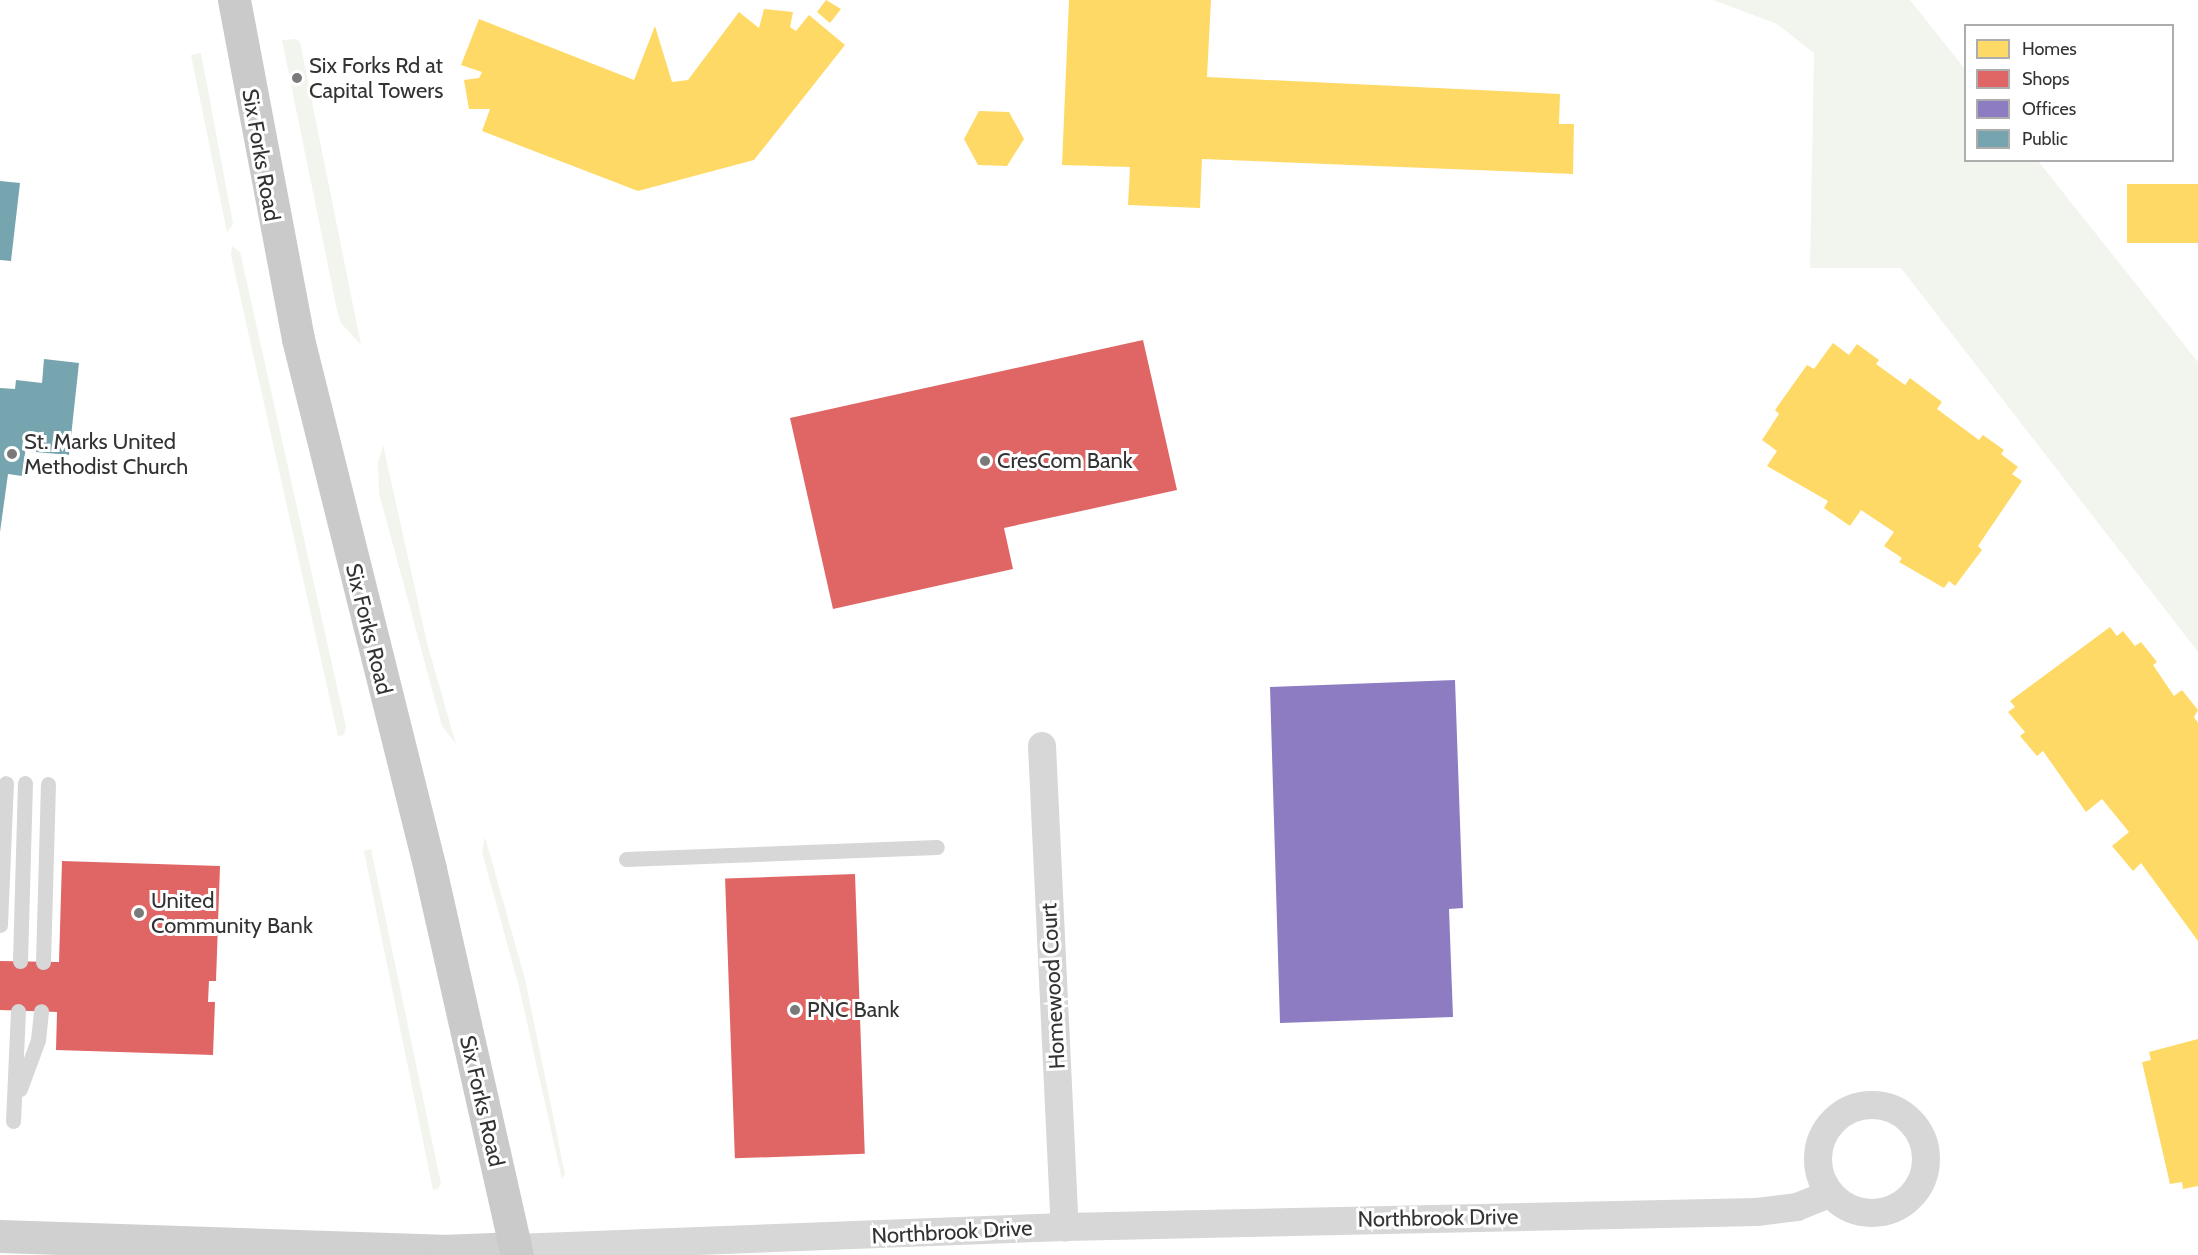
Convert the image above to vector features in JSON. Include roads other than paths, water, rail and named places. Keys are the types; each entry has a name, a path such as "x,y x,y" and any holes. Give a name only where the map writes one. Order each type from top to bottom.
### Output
{"main road":[{"name":"Six Forks Road","path":"234,0 296,328 430,869 516,1252"}],"street":[{"name":"Homewood Court","path":"1042,746 1065,1227"},
{"name":"Northbrook Drive","path":"0,1236 516,1252 1065,1227 1757,1212 1797,1207 1829,1194"}],"lane":[{"path":"0,925 6,783"},
{"path":"20,961 25,783"},
{"path":"43,962 48,784"},
{"path":"626,859 937,848"},
{"path":"13,1121 18,1011"},
{"path":"15,1101 38,1040 40,1011"}],"place":[{"name":"Six Forks Rd at Capital Towers","path":"297,78"},
{"name":"St. Marks United Methodist Church","path":"12,454"},
{"name":"CresCom Bank","path":"985,461"},
{"name":"United Community Bank","path":"139,913"},
{"name":"PNC Bank","path":"795,1010"}]}
